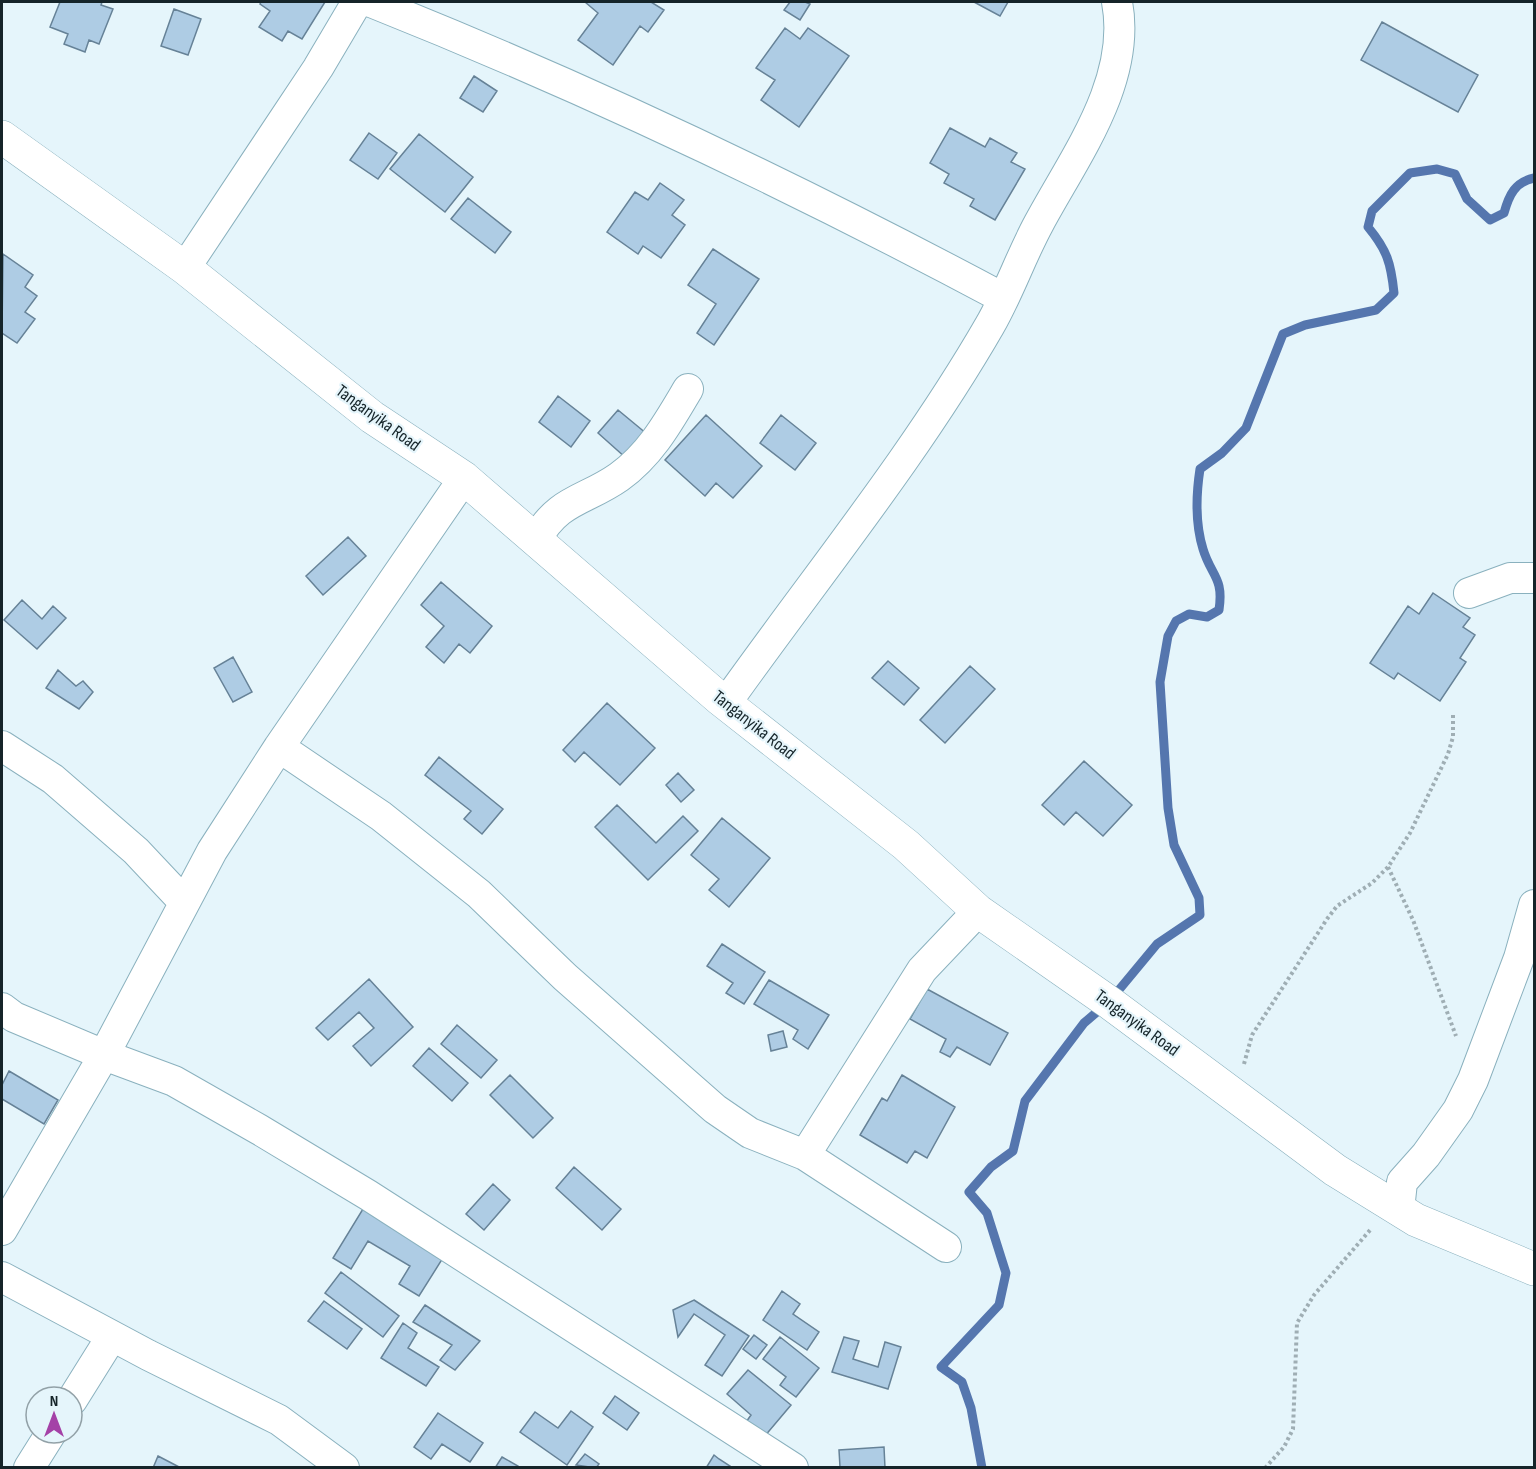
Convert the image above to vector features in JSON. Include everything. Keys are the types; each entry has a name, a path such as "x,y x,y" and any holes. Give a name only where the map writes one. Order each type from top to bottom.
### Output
{"street":[{"path":"185,268 312,77 357,2"},
{"path":"371,2 496,52 660,125 831,208 1003,298"},
{"path":"726,703 863,516 991,324 1021,257 1102,106 1119,44 1117,2"},
{"name":"Tanganyika Road","path":"2,136 185,268 372,417 464,478 726,703 906,845 978,911 1257,1110 1335,1170 1416,1220 1534,1269"},
{"path":"536,540 546,521 560,509 619,477 635,463 656,442 688,389"},
{"path":"2,1230 104,1055 212,851 279,747 464,478"},
{"path":"1468,593 1510,578 1534,578"},
{"path":"2,746 53,778 136,851 184,902"},
{"path":"279,747 381,816 479,894 565,977 715,1109 750,1132 806,1155 946,1247"},
{"path":"1399,1210 1402,1182 1426,1155 1458,1110 1473,1080 1519,958 1534,905"},
{"path":"806,1155 922,970 978,911"},
{"path":"2,1008 15,1017 104,1055 174,1081 300,1154 793,1467"},
{"path":"2,1277 112,1336 279,1420 344,1467"},
{"path":"81,1385 112,1336"},
{"path":"29,1467 43,1445"}],"path":[{"path":"1257,1110 1244,1080 1245,1059 1252,1035 1337,906 1371,883 1388,867 1424,807 1448,754 1453,737 1453,715"},
{"path":"1388,867 1413,920 1473,1080"},
{"path":"1265,1467 1284,1447 1293,1429 1296,1334 1297,1323 1303,1310 1376,1224 1399,1210"}],"building":[{"path":"60,2 102,2 101,5 113,9 99,44 89,40 85,52 64,44 68,34 50,27"},
{"path":"261,2 325,2 302,39 288,31 282,41 259,27 270,11 260,4"},
{"path":"585,2 651,2 664,10 648,32 640,26 613,65 578,40 598,13"},
{"path":"790,2 810,4 800,20 784,10"},
{"path":"974,2 1008,2 1000,16"},
{"path":"174,9 201,19 188,55 161,46"},
{"path":"1382,22 1478,75 1458,112 1361,60"},
{"path":"785,28 800,39 808,28 849,56 799,127 761,100 775,80 756,68"},
{"path":"474,76 497,91 483,112 460,98"},
{"path":"950,128 985,147 990,138 1017,153 1011,162 1025,169 995,220 970,206 974,199 944,183 949,174 930,163"},
{"path":"369,133 397,153 378,179 350,160"},
{"path":"419,134 473,177 445,212 390,169"},
{"path":"660,183 684,200 672,215 685,225 661,258 643,246 638,254 607,232 635,192 648,200"},
{"path":"468,198 511,232 495,253 451,219"},
{"path":"713,249 759,279 714,345 697,333 716,304 688,285"},
{"path":"3,254 33,275 25,287 37,296 25,312 35,319 17,343 2,333"},
{"path":"558,396 590,421 571,447 539,422"},
{"path":"618,410 647,434 626,458 598,433"},
{"path":"706,415 762,466 733,498 716,483 705,496 665,460"},
{"path":"781,415 816,443 795,470 760,443"},
{"path":"348,537 366,556 323,595 306,576"},
{"path":"441,582 492,626 470,653 459,644 444,663 426,647 444,626 421,605"},
{"path":"1433,593 1470,618 1463,627 1475,635 1460,658 1466,662 1440,701 1398,673 1394,679 1370,663 1408,606 1419,614"},
{"path":"22,600 42,619 53,606 66,618 37,649 4,620"},
{"path":"233,657 252,692 233,702 214,668"},
{"path":"888,661 919,688 904,705 872,678"},
{"path":"970,666 995,689 945,743 920,720"},
{"path":"58,670 76,686 83,681 93,692 79,709 46,688"},
{"path":"607,703 655,748 620,785 584,752 575,762 563,750"},
{"path":"439,757 503,809 482,834 464,819 471,811 425,775"},
{"path":"1084,761 1132,805 1103,836 1076,812 1064,825 1042,805"},
{"path":"678,773 694,790 681,802 666,785"},
{"path":"617,805 656,843 683,816 698,831 648,880 595,827"},
{"path":"722,818 770,858 729,907 709,890 719,879 691,855"},
{"path":"722,944 765,972 744,1004 726,993 733,983 707,966"},
{"path":"369,979 413,1027 371,1066 353,1046 374,1028 359,1012 328,1040 316,1028"},
{"path":"769,980 829,1015 808,1049 793,1039 798,1030 754,1004"},
{"path":"927,989 1008,1033 990,1065 957,1047 950,1057 940,1052 946,1039 910,1019"},
{"path":"457,1025 497,1060 481,1078 441,1044"},
{"path":"783,1031 787,1047 771,1051 768,1035"},
{"path":"429,1048 468,1083 452,1101 413,1066"},
{"path":"9,1071 58,1100 44,1124 2,1099 2,1085"},
{"path":"510,1075 553,1118 533,1138 490,1095"},
{"path":"902,1075 955,1107 927,1158 915,1151 907,1163 860,1135 882,1098 887,1101"},
{"path":"574,1167 621,1209 602,1230 556,1188"},
{"path":"493,1184 510,1200 484,1230 466,1214"},
{"path":"366,1204 446,1253 419,1296 399,1284 410,1266 368,1241 351,1269 333,1258"},
{"path":"341,1272 399,1316 383,1337 325,1293"},
{"path":"782,1291 800,1304 793,1314 819,1332 807,1350 763,1320"},
{"path":"694,1300 749,1336 722,1376 705,1365 725,1335 694,1314 678,1337 673,1310"},
{"path":"324,1301 362,1329 347,1349 308,1321"},
{"path":"425,1305 480,1341 455,1370 440,1360 452,1345 413,1322"},
{"path":"403,1323 417,1333 408,1348 439,1367 426,1386 381,1358"},
{"path":"754,1335 767,1345 756,1359 743,1349"},
{"path":"780,1337 819,1368 796,1397 780,1385 786,1377 763,1359"},
{"path":"844,1337 859,1341 853,1359 878,1367 885,1342 901,1347 888,1389 832,1372"},
{"path":"748,1370 791,1405 764,1437 746,1422 751,1415 727,1394"},
{"path":"615,1396 639,1413 627,1430 603,1413"},
{"path":"571,1411 593,1427 567,1465 520,1432 535,1412 558,1428"},
{"path":"438,1413 483,1443 470,1462 442,1444 431,1459 414,1447"},
{"path":"884,1447 885,1468 840,1467 839,1450"},
{"path":"585,1454 599,1464 596,1468 576,1465"},
{"path":"714,1455 719,1459 733,1468 706,1468"},
{"path":"158,1456 181,1468 153,1468"},
{"path":"502,1457 518,1466 517,1468 495,1468"}],"waterway":[{"path":"1113,997 1157,944 1200,915 1199,898 1174,845 1168,808 1160,682 1168,636 1176,621 1189,614 1207,617 1219,610 1220,590 1203,549 1197,519 1200,469 1222,453 1246,428 1283,334 1305,325 1376,310 1394,293 1387,257 1368,227 1372,211 1410,173 1437,169 1455,174 1467,199 1490,220 1504,213 1508,200 1517,186 1534,178"},
{"path":"982,1468 971,1408 962,1382 941,1367 999,1305 1006,1273 987,1213 969,1192 991,1167 1013,1151 1025,1101 1084,1023 1104,1006"}]}
